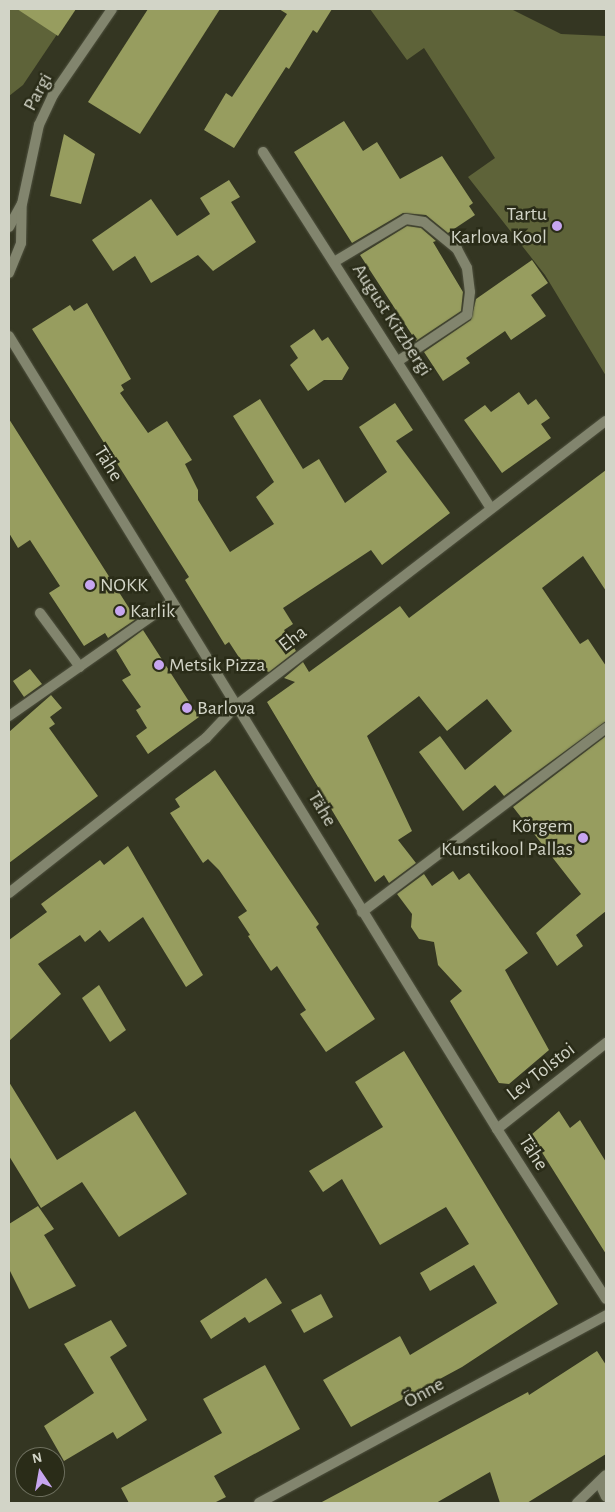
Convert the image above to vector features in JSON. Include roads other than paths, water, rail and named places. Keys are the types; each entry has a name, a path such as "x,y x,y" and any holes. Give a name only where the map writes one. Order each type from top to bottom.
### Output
{"street":[{"name":"Pargi","path":"9,273 21,243 22,204 40,125 53,95 112,9"},
{"name":"August Kitzbergi","path":"262,152 492,508"},
{"name":"Pargi","path":"9,227 22,204"},
{"path":"334,262 406,219 424,222 458,249 467,268 470,292 466,315 398,360"},
{"name":"Tähe","path":"9,336 172,602 238,704 362,912 497,1129 606,1299"},
{"name":"Eha","path":"9,893 206,738 238,704 606,421"},
{"path":"9,716 172,602"},
{"path":"40,612 80,667"},
{"path":"362,912 606,728"},
{"name":"Lev Tolstoi","path":"497,1129 606,1043"},
{"name":"Õnne","path":"259,1503 606,1315"},
{"path":"603,1480 606,1497"},
{"path":"577,1503 603,1480"}],"place":[{"name":"Tartu Karlova Kool","path":"557,226"},
{"name":"NOKK","path":"90,585"},
{"name":"Karlik","path":"120,611"},
{"name":"Metsik Pizza","path":"159,665"},
{"name":"Barlova","path":"187,708"},
{"name":"Kõrgem Kunstikool Pallas","path":"583,838"}]}
